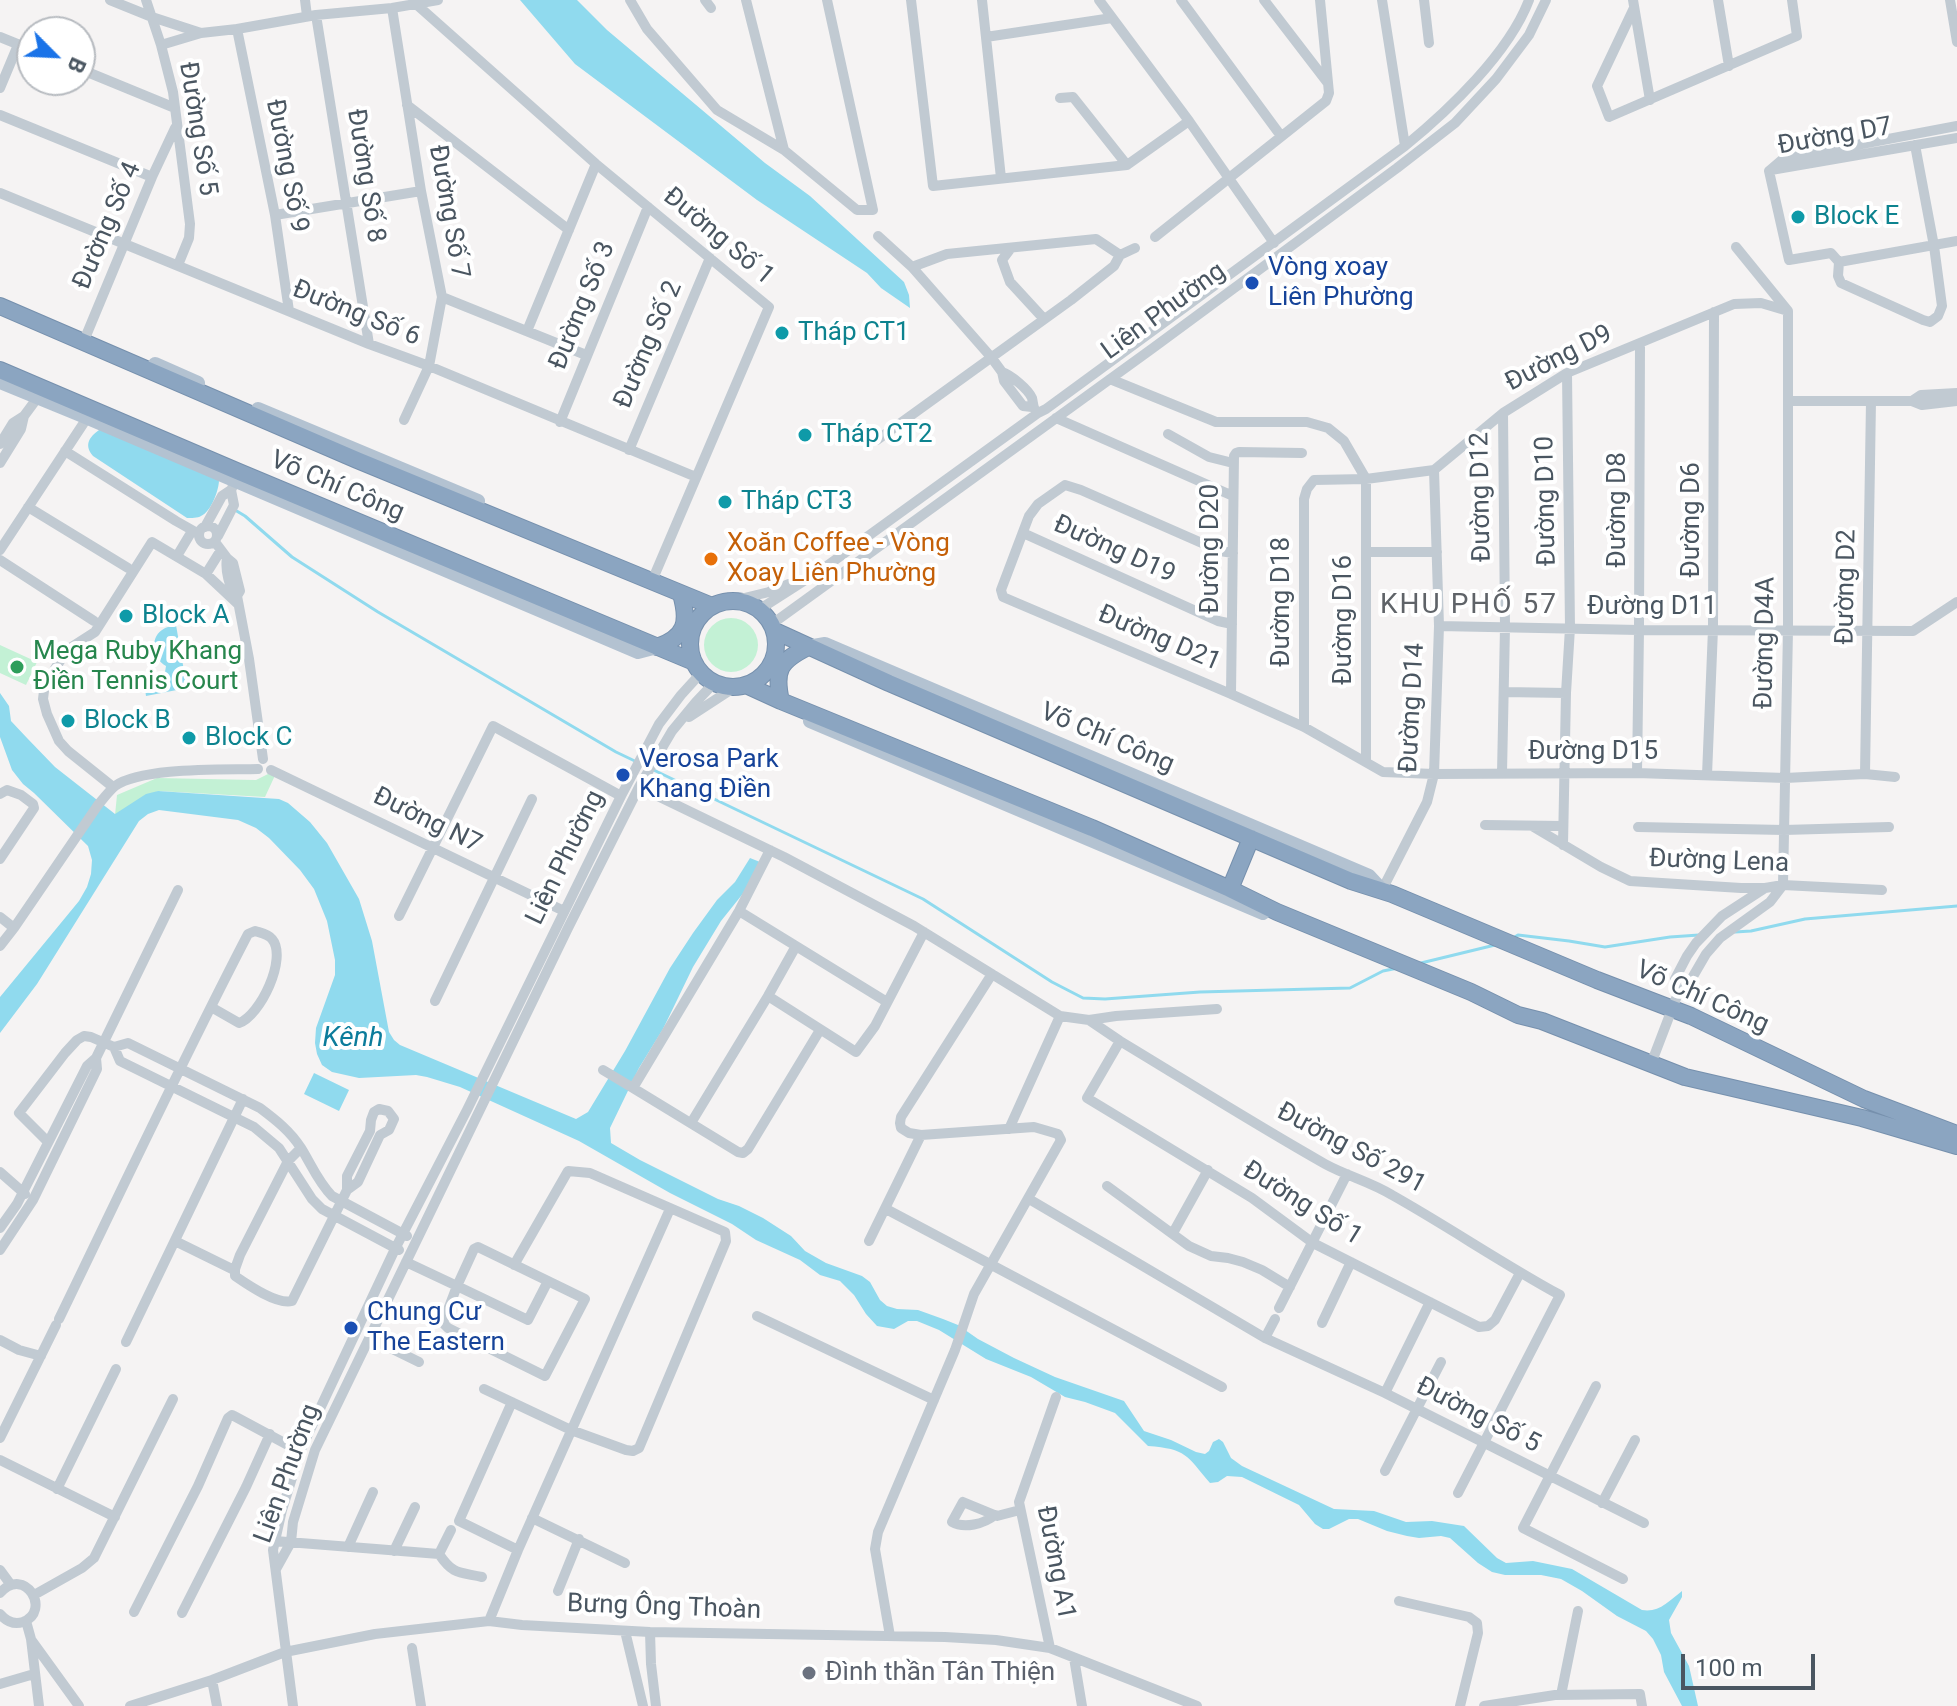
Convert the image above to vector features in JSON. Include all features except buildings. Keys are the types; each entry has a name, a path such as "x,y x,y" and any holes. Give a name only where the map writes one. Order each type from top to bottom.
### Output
{"highway":[{"name":"Võ Chí Công","path":"0,305 65,336 510,519 707,604"},
{"name":"Võ Chí Công","path":"0,370 40,393 235,483 657,647 698,668"},
{"path":"657,647 678,637 683,628 686,610 681,594"},
{"path":"746,687 768,670 774,658 777,630 760,609 748,603 736,600 707,604 693,613 682,643 698,668 1092,828 1277,912 1471,992 1518,1015 1542,1021 1685,1077 1840,1112 1957,1146"},
{"name":"Võ Chí Công","path":"777,630 889,683 1351,881 1382,890 1597,980 1675,1003 1864,1099 1957,1134"},
{"path":"781,701 777,682 780,669 791,655 808,647"},
{"path":"1230,889 1251,838"}],"main road":[{"name":"Võ Chí Công","path":"0,382 40,393"},
{"name":"Võ Chí Công","path":"808,647 825,644 1369,876 1382,890"},
{"path":"781,701 791,713 869,747 1262,913 1277,912"}],"street":[{"path":"110,0 201,33"},
{"name":"Đường Số 5","path":"146,0 161,45 175,108 190,224 189,238 178,265"},
{"name":"Đường Số 8","path":"305,0 312,16 347,203 369,344"},
{"path":"161,45 201,33 438,0"},
{"path":"630,0 647,29 717,110 784,150 857,210 873,210 827,0"},
{"path":"746,0 784,150"},
{"path":"911,0 933,186 1127,165 1189,121"},
{"path":"982,0 1001,178"},
{"path":"1099,0 1274,243"},
{"path":"1181,0 1281,136"},
{"path":"1264,0 1329,84"},
{"path":"1155,237 1326,101 1329,84 1320,0"},
{"path":"1382,0 1405,146"},
{"path":"1424,0 1429,43"},
{"name":"Liên Phường","path":"760,609 824,568 1035,410 1046,409 1405,146 1450,106 1508,40 1529,0"},
{"name":"Liên Phường","path":"777,630 1051,422 1455,123 1496,79 1529,35 1546,0"},
{"path":"1718,0 1729,66"},
{"path":"1634,4 1597,86 1609,117 1797,36 1792,0"},
{"path":"1950,0 1957,42"},
{"name":"Đường Số 1","path":"416,4 596,164 769,307 652,581"},
{"path":"1634,4 1650,100"},
{"name":"Đường Số 7","path":"392,8 421,191 442,297 429,366 404,420"},
{"path":"986,37 1112,18"},
{"name":"Đường Số 9","path":"237,29 275,215 289,311"},
{"path":"0,88 16,50"},
{"path":"96,76 175,108"},
{"path":"1060,98 1073,97 1127,165"},
{"path":"407,105 569,230"},
{"path":"0,115 152,177"},
{"name":"Đường Số 4","path":"83,343 176,126"},
{"name":"Đường D7","path":"1769,171 1783,159 1957,126"},
{"name":"Đường D7","path":"1769,171 1957,138"},
{"path":"1769,171 1789,260 1831,253 1839,262 1841,283 1930,322 1938,316 1942,306 1915,145"},
{"path":"527,331 596,164"},
{"path":"275,215 421,191"},
{"name":"Đường Số 6","path":"0,193 696,477"},
{"name":"Đường Số 3","path":"560,422 648,207"},
{"path":"878,236 912,267 991,357 1023,406 1035,410 1051,422 1233,496"},
{"path":"912,267 947,254 1096,239 1120,255"},
{"path":"1839,262 1957,241"},
{"path":"1736,247 1788,311"},
{"path":"1011,248 1002,260 1010,282 1044,319"},
{"path":"877,440 1114,266 1120,255 1135,248"},
{"name":"Đường Số 2","path":"629,450 710,258"},
{"path":"442,297 586,355"},
{"name":"Đường D9","path":"1434,470 1503,413 1567,373 1734,304 1761,303 1788,311"},
{"name":"Đường D4A","path":"1783,885 1788,630 1788,311"},
{"name":"Đường D6","path":"1707,775 1713,629 1714,312"},
{"name":"Đường D8","path":"1637,773 1640,343"},
{"name":"Đường D10","path":"1563,845 1570,628 1567,373"},
{"path":"1110,379 1216,422 1307,422 1328,428 1344,441 1366,479 1434,470"},
{"path":"0,463 21,429 24,416 40,393"},
{"path":"1912,401 1921,395 1957,393"},
{"path":"1789,401 1912,401 1922,405 1957,401"},
{"name":"Đường D2","path":"1865,774 1871,401"},
{"name":"Đường D12","path":"1502,773 1505,627 1503,413"},
{"path":"0,550 90,414"},
{"path":"0,444 13,423 24,416"},
{"path":"1168,434 1209,457 1302,453"},
{"path":"65,451 199,531"},
{"name":"Đường D20","path":"1231,694 1234,458"},
{"name":"Đường D14","path":"1382,890 1427,802 1434,774 1439,626 1434,470"},
{"name":"Đường D18","path":"1304,727 1304,499 1314,480 1366,479"},
{"name":"Đường D16","path":"1366,479 1366,761"},
{"path":"177,556 235,483"},
{"path":"206,574 220,547 226,521 234,505 235,483"},
{"path":"1023,533 1029,516 1038,504 1065,485 1220,551 1233,553"},
{"path":"28,507 128,568"},
{"path":"199,531 204,543 220,547"},
{"name":"Đường D21","path":"1023,533 1001,590 1003,597 1304,727"},
{"name":"Đường D19","path":"1023,533 1218,621 1232,624"},
{"path":"113,787 68,751 59,741 47,714 44,691 67,650 95,632 152,542 206,574 238,600"},
{"path":"0,946 113,787 147,774 261,764 249,659 238,600 220,547"},
{"path":"1366,552 1437,552"},
{"path":"0,560 94,621"},
{"path":"736,600 783,587 824,568"},
{"name":"Đường D11","path":"1439,626 1913,631 1957,602"},
{"name":"Liên Phường","path":"275,1571 291,1542 293,1522 315,1450 639,787 672,731 696,702 698,668"},
{"name":"Liên Phường","path":"275,1571 273,1550 301,1449 395,1249 628,782 659,724 698,668"},
{"path":"672,731 692,714 746,687"},
{"path":"1504,692 1566,693"},
{"path":"399,916 493,726 621,796"},
{"name":"Đường D15","path":"1304,727 1383,772 1637,773 1785,778 1865,774 1895,777"},
{"name":"Đường N7","path":"261,764 270,761 271,770 564,911"},
{"path":"639,787 770,850 924,932 1060,1016 1089,1020 1217,1009"},
{"path":"0,794 7,790 21,795 34,808 0,859"},
{"path":"435,1001 532,799"},
{"path":"1485,825 1562,826"},
{"name":"Đường Lena","path":"1532,826 1630,881 1882,890"},
{"path":"1638,827 1784,830 1889,827"},
{"path":"632,1087 739,911 770,850"},
{"path":"1645,1062 1675,1003 1706,954 1720,938 1770,902 1783,885"},
{"path":"1675,1003 1675,979 1696,943 1722,916 1765,888"},
{"path":"0,1228 23,1193 87,1066 109,1045 178,890"},
{"path":"739,911 887,1002"},
{"path":"0,917 14,928"},
{"path":"0,1438 172,1086 211,1007 248,934 255,931 273,940 277,948 274,974 256,1011 239,1023 211,1007"},
{"path":"768,996 856,1052 875,1026 924,932"},
{"path":"691,1123 796,946"},
{"path":"1680,967 1694,973"},
{"path":"890,1636 875,1549 878,1532 955,1350 974,1294 1061,1140 1058,1134 1050,1130 1034,1127 921,1135 904,1131 900,1123 992,974"},
{"path":"1009,1129 1060,1016"},
{"name":"Đường Số 291","path":"1089,1020 1327,1165 1389,1193 1560,1295 1483,1443"},
{"path":"607,1073 743,1153 820,1030"},
{"path":"48,1142 19,1113 77,1040 84,1036 109,1045 128,1043 243,1099 279,1121 301,1148 323,1187 341,1202 417,1240"},
{"name":"Đường Số 1","path":"1120,1041 1087,1098 1252,1198 1313,1243 1479,1327 1488,1326 1495,1320 1520,1273"},
{"path":"109,1045 120,1061 235,1116 267,1137 322,1209 457,1286 528,1320 548,1281"},
{"path":"0,1250 33,1200 97,1069 96,1058"},
{"path":"126,1342 243,1099"},
{"path":"301,1148 288,1161 240,1255 235,1276 289,1303 347,1190 347,1176 370,1131 374,1112 379,1109 388,1111 394,1119 393,1124 380,1135 358,1182 347,1190"},
{"path":"869,1241 921,1135"},
{"path":"1173,1233 1208,1170"},
{"path":"484,1389 571,1430 626,1450 639,1448 726,1241 725,1232 590,1173 568,1171 514,1265"},
{"path":"0,1172 33,1200"},
{"path":"1265,1338 1347,1174"},
{"path":"1107,1186 1200,1252 1243,1262 1290,1287"},
{"name":"Đường Số 5","path":"1029,1199 1265,1338 1385,1393 1644,1523"},
{"path":"489,1621 670,1209"},
{"path":"886,1209 1222,1387"},
{"path":"175,1241 234,1270"},
{"path":"476,1247 514,1265 585,1299 545,1376 443,1325 476,1247"},
{"path":"1322,1323 1351,1262"},
{"path":"1385,1393 1430,1302"},
{"path":"757,1316 934,1400"},
{"path":"370,1338 419,1362"},
{"path":"0,1340 19,1350 41,1356"},
{"path":"1385,1471 1441,1362"},
{"path":"57,1489 116,1369"},
{"path":"1596,1386 1523,1528 1623,1579"},
{"name":"Đường A1","path":"1050,1648 1019,1502 1056,1397"},
{"path":"34,1595 94,1558 173,1399"},
{"path":"512,1402 459,1521 518,1550"},
{"path":"134,1612 198,1486 228,1418 232,1415 301,1449"},
{"path":"182,1613 270,1434"},
{"path":"1602,1503 1635,1440"},
{"path":"1458,1493 1483,1443"},
{"path":"0,1460 115,1517"},
{"path":"348,1547 373,1492"},
{"path":"394,1551 415,1507"},
{"path":"995,1515 1020,1510"},
{"path":"532,1518 625,1563"},
{"path":"439,1554 451,1530"},
{"path":"558,1591 579,1539"},
{"path":"275,1541 439,1554"},
{"path":"439,1554 452,1570 482,1577"},
{"path":"0,1570 11,1585"},
{"path":"275,1571 293,1706"},
{"path":"0,1592 11,1585 23,1585 34,1595 36,1605 26,1621 13,1623 0,1614"},
{"path":"1399,1601 1469,1617 1477,1623 1478,1633 1460,1706"},
{"path":"1561,1695 1578,1611"},
{"path":"26,1621 39,1706"},
{"name":"Bưng Ông Thoàn","path":"130,1706 212,1680 285,1652 375,1634 489,1621 650,1632 996,1640 1050,1648 1197,1706"},
{"path":"625,1631 643,1706"},
{"path":"650,1632 656,1706"},
{"path":"31,1639 79,1706"},
{"path":"412,1648 421,1706"},
{"path":"1074,1658 1082,1706"},
{"path":"0,1684 34,1674"},
{"path":"212,1680 217,1706"},
{"path":"1484,1706 1561,1695 1640,1694 1642,1706"}],"green space":[{"path":"731,618 750,626 758,645 750,664 731,672 712,664 704,645 712,626"},
{"name":"Mega Ruby Khang Điền Tennis Court","path":"0,645 37,662 26,685 0,673"},
{"path":"278,769 265,797 158,791 115,815 117,795 157,778 256,780"}],"water":[{"path":"520,0 577,0 607,30 765,163 810,196 904,282 910,308 881,288 867,273 757,200 575,64"},
{"path":"102,428 219,480 216,495 205,514 187,518 93,456 88,448 89,440"},
{"path":"176,625 187,688 146,696 148,683 165,672 166,666 158,659 154,649 155,638 164,629"},
{"name":"Kênh","path":"0,693 9,706 11,721 27,738 55,767 115,814 146,794 158,791 279,799 288,803 310,822 327,843 359,899 372,941 389,1032 394,1040 576,1119 588,1112 693,933 717,900 735,882 750,858 760,862 749,886 721,921 693,967 663,1029 639,1068 610,1128 611,1143 718,1199 763,1218 791,1236 805,1251 826,1263 862,1276 887,1306 918,1310 958,1325 978,1339 1055,1377 1124,1401 1144,1431 1205,1454 1219,1439 1231,1458 1242,1466 1334,1509 1374,1511 1406,1522 1432,1521 1464,1526 1506,1563 1533,1561 1572,1569 1642,1610 1659,1608 1682,1591 1682,1597 1669,1620 1671,1633 1689,1666 1698,1706 1682,1706 1664,1672 1661,1655 1646,1631 1561,1579 1492,1572 1450,1538 1441,1536 1407,1536 1358,1519 1349,1519 1323,1529 1299,1505 1242,1477 1227,1476 1210,1483 1185,1455 1171,1449 1148,1446 1115,1413 1065,1397 1031,1377 986,1359 939,1330 917,1321 908,1321 894,1329 877,1326 840,1281 820,1275 800,1260 756,1240 579,1141 460,1087 427,1077 359,1078 332,1072 322,1065 315,1043 316,1028 335,975 327,921 314,889 300,870 269,838 238,820 159,810 139,821 37,984 0,1033 0,997 79,901 87,887 92,860 88,846 12,770 0,737"},
{"path":"314,1073 349,1090 339,1111 304,1094"}],"waterway":[{"path":"235,510 292,557 378,612 616,752 923,899 1052,982 1083,998 1350,988 1383,971 1398,968"},
{"path":"1735,932 1805,919 1957,906"},
{"path":"1513,938 1518,935 1605,947 1699,935"},
{"path":"1421,963 1495,945"}],"place":[{"name":"Block E","path":"1798,217"},
{"name":"Vòng xoay Liên Phường","path":"1252,283"},
{"name":"Tháp CT1","path":"782,333"},
{"name":"Tháp CT2","path":"805,435"},
{"name":"Tháp CT3","path":"725,502"},
{"name":"Xoăn Coffee - Vòng Xoay Liên Phường","path":"711,559"},
{"name":"Block A","path":"126,616"},
{"name":"Mega Ruby Khang Điền Tennis Court","path":"17,667"},
{"name":"Block B","path":"68,721"},
{"name":"Block C","path":"189,738"},
{"name":"Verosa Park Khang Điền","path":"623,775"},
{"name":"Chung Cư The Eastern","path":"351,1328"},
{"name":"Đình thần Tân Thiện","path":"809,1673"}],"district":[{"name":"KHU PHỐ 57","path":"1469,606"}]}
